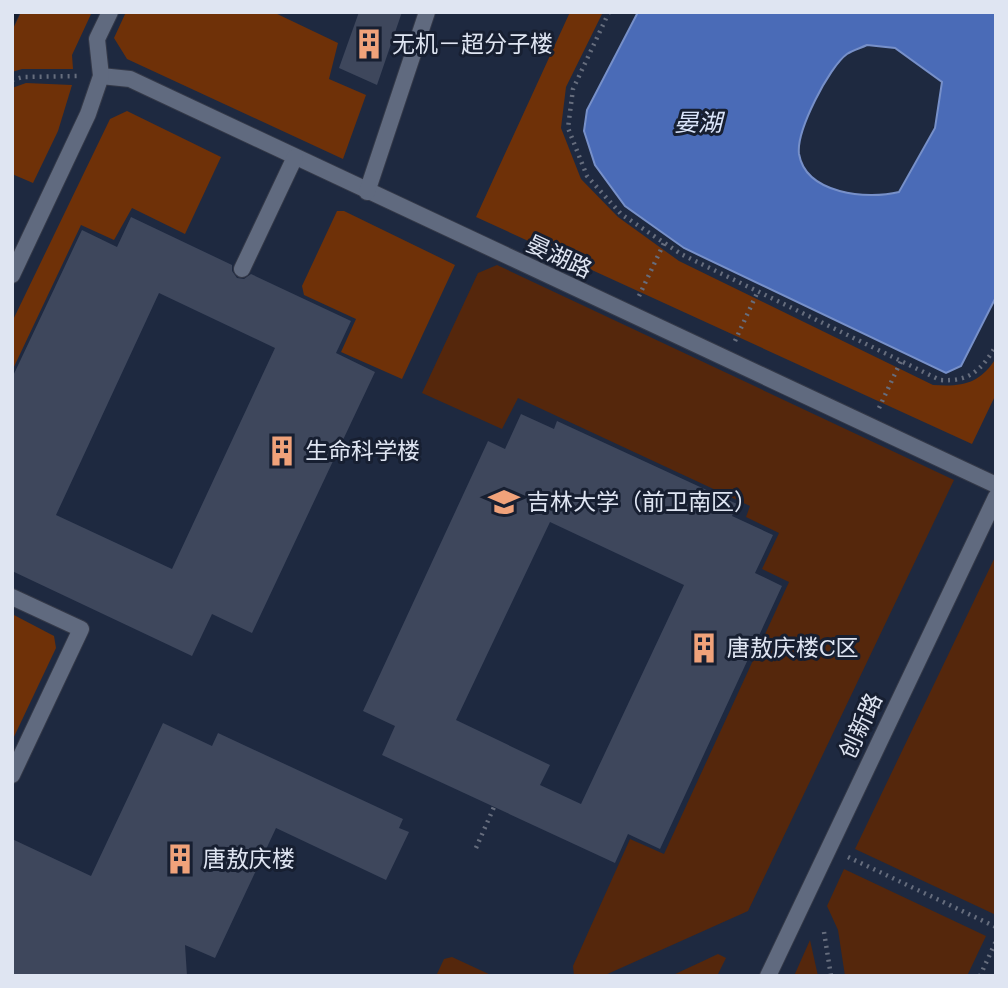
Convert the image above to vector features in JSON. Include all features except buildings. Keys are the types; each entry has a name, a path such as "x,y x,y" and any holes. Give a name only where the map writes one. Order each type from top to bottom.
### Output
{"lane":[{"path":"12,275 88,114 101,76 97,39 110,12"},
{"path":"367,192 427,12"},
{"name":"晏湖路","path":"101,76 130,79 996,485"},
{"path":"242,269 295,157"},
{"name":"创新路","path":"768,976 996,497"},
{"path":"12,597 81,629 12,775"}],"path":[{"path":"610,12 573,89 568,128 587,176 621,214 664,243 940,380 958,382 982,368 996,346"},
{"path":"12,80 35,76 101,76"},
{"path":"630,314 664,243"},
{"path":"727,360 758,291"},
{"path":"870,426 901,361"},
{"path":"476,848 495,807"},
{"path":"829,848 996,927"},
{"path":"824,932 831,976"},
{"path":"979,976 996,941"}],"shaded area":[{"name":"吉林大学（前卫南区）","path":"20,12 996,12 996,976 12,976 12,29"},
{"path":"21,12 92,12 72,55 73,69 22,69 12,72 12,31"},
{"path":"126,12 273,12 338,43 329,79 366,95 343,159 127,59 114,38"},
{"path":"570,12 603,12 566,87 561,128 581,179 618,217 679,261 933,385 969,382 990,367 996,358 996,394 972,444 476,217"},
{"path":"26,83 72,85 58,131 33,183 12,174 12,88"},
{"path":"127,111 221,157 185,234 132,208 114,240 81,225 12,371 12,322 110,119"},
{"path":"337,211 344,211 455,265 402,379 341,352 356,319 304,295 302,286"},
{"path":"497,265 954,480 748,911 603,976 574,976 573,966 630,839 664,854 789,582 762,569 779,533 746,517 750,506 518,398 502,429 422,393 478,273"},
{"path":"996,555 996,915 855,849"},
{"path":"12,614 54,636 56,648 12,741"},
{"path":"844,869 986,936 967,976 845,976 838,930 827,906"},
{"path":"810,940 818,976 794,976"},
{"path":"718,954 726,958 717,976 671,976"},
{"path":"452,957 493,976 436,976 444,959"}],"water":[{"name":"晏湖","path":"638,12 996,12 996,297 961,366 946,373 684,248 625,206 595,165 584,131 587,110","holes":["867,45 895,48 942,82 935,128 899,192 855,194 825,186 813,178 804,167 799,154 803,130 815,100 831,72 847,54"]}],"place":[{"name":"无机－超分子楼","path":"369,44"},
{"name":"生命科学楼","path":"282,451"},
{"name":"吉林大学（前卫南区）","path":"504,502"},
{"name":"唐敖庆楼C区","path":"704,648"},
{"name":"唐敖庆楼","path":"180,859"}]}
